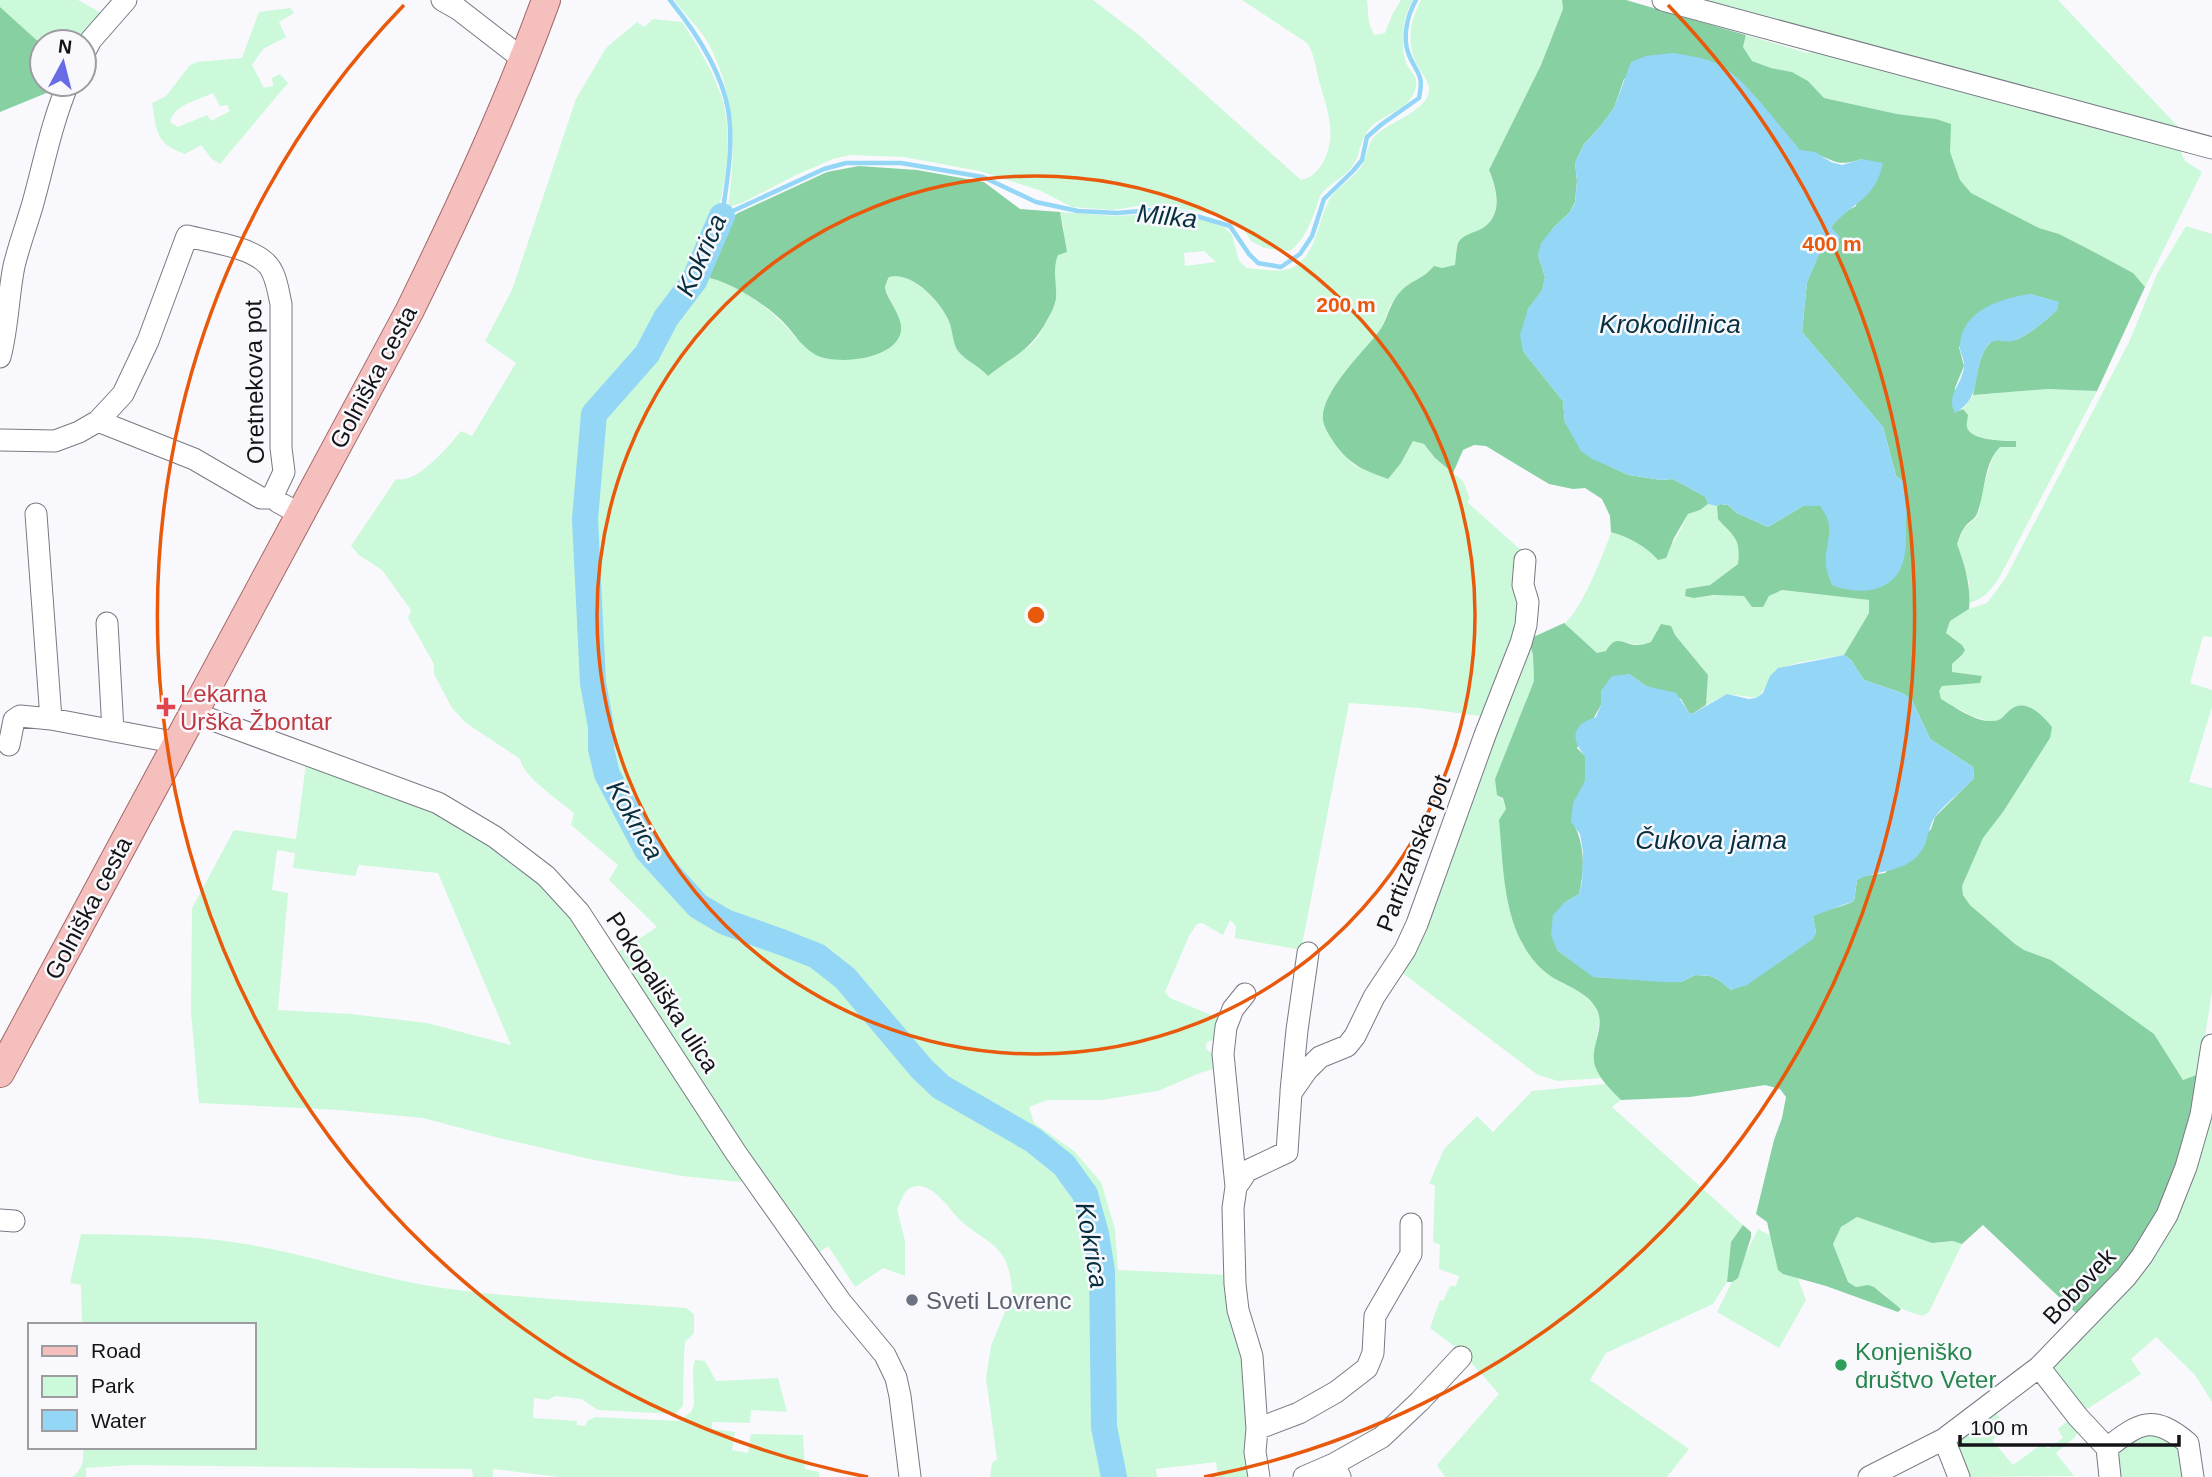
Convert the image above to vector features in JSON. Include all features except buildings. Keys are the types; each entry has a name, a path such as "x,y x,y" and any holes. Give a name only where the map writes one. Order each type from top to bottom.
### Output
{"main road":[{"name":"Golniška cesta","path":"1,1070 409,312 454,220 524,60 546,0"}],"street":[{"path":"98,32 126,0"},
{"path":"1663,0 2212,148"},
{"path":"454,3 524,60"},
{"path":"0,356 6,334 6,314 15,264 62,98"},
{"name":"Oretnekova pot","path":"0,440 55,441 98,421 123,394 148,341 187,236 243,249 267,263 276,281 281,304 281,448 284,472 275,491 275,498 300,514"},
{"name":"Oretnekova pot","path":"98,421 194,459 261,498 275,498"},
{"path":"36,514 51,719"},
{"name":"Partizanska pot","path":"1291,1093 1320,1057 1347,1046 1354,1037 1374,997 1405,950 1418,924 1485,735 1521,643 1528,602 1523,585 1525,559"},
{"path":"107,624 113,731"},
{"name":"Pokopališka ulica","path":"194,713 438,803 495,837 546,876 579,912 736,1153 841,1302 885,1355 896,1378 900,1396 910,1477"},
{"path":"9,745 14,720 20,716 51,719 178,743"},
{"path":"1236,1187 1247,1171 1287,1152 1297,1030 1308,953"},
{"path":"1245,994 1233,1009 1226,1027 1223,1054 1236,1187 1233,1219 1235,1283 1238,1310 1252,1356 1258,1429 1255,1452 1259,1477"},
{"name":"Bobovek","path":"1869,1477 1944,1439 2039,1367 2126,1277 2167,1215 2186,1167 2201,1115 2212,1045"},
{"path":"1258,1429 1308,1408 1336,1392 1367,1368 1373,1353 1375,1316 1411,1254 1411,1224"},
{"path":"1304,1477 1337,1470 1382,1437 1461,1357"},
{"path":"2039,1367 2078,1417 2107,1448 2110,1477"},
{"path":"2107,1448 2132,1429 2155,1424 2173,1430 2188,1443 2194,1476"},
{"path":"1944,1439 1959,1477"}],"green space":[{"path":"0,0 78,0 103,14 93,28 28,28 28,32 0,7"},
{"path":"674,0 1093,0 1140,36 1301,180 1318,170 1330,144 1330,124 1314,58 1307,43 1242,0 1367,0 1369,23 1374,35 1385,33 1401,0 1413,0 1406,14 1403,39 1406,63 1415,76 1416,86 1414,94 1404,106 1376,123 1366,133 1352,167 1320,196 1305,233 1290,251 1264,248 1251,241 1242,227 1203,212 1169,207 1138,206 1113,210 1072,207 1039,190 979,171 904,157 850,155 833,159 742,203 728,207 733,144 724,82 708,43"},
{"path":"1421,0 1562,0 1563,9 1541,65 1489,170 1496,194 1493,217 1481,229 1460,240 1456,248 1456,265 1434,267 1424,277 1404,289 1390,305 1381,329 1329,398 1323,419 1341,452 1355,466 1388,478 1401,463 1413,441 1424,444 1435,458 1463,481 1470,499 1467,502 1523,552 1521,617 1488,717 1349,703 1301,950 1235,938 1236,926 1230,920 1223,935 1202,923 1197,924 1189,936 1165,992 1170,998 1221,1019 1218,1039 1207,1042 1206,1049 1212,1053 1217,1068 1158,1091 1101,1100 1047,1100 1029,1107 1034,1123 1074,1151 1101,1182 1115,1229 1118,1270 1229,1275 1245,1354 1249,1477 1218,1477 1216,1462 1156,1469 1157,1477 1120,1477 1114,1446 1109,1381 1103,1234 1093,1201 1084,1184 1057,1152 1039,1139 962,1097 927,1071 894,1023 886,1021 822,952 726,919 708,904 685,875 660,855 643,835 609,769 604,746 605,726 596,681 597,662 593,658 589,662 586,686 598,733 600,766 611,795 643,859 662,883 689,907 717,925 768,939 842,978 917,1068 938,1089 1033,1147 1059,1169 1077,1191 1092,1236 1097,1282 1097,1427 1106,1477 990,1477 992,1463 997,1459 986,1378 991,1346 1012,1291 1003,1256 991,1243 960,1220 937,1195 923,1186 915,1186 907,1190 897,1209 905,1241 905,1276 883,1268 855,1287 828,1246 814,1256 614,955 657,927 609,880 618,865 571,825 574,813 528,774 520,759 466,723 452,708 434,674 434,664 408,618 411,610 382,570 359,555 351,546 396,479 413,476 422,470 461,431 472,436 516,363 485,341 512,290 576,99 606,48 637,22 644,27 653,19 682,22 714,78 726,118 727,161 719,206 694,275 675,302 670,316 703,277 715,279 742,291 767,309 796,338 902,329 885,287 889,277 898,276 907,278 931,296 948,319 958,351 988,376 1012,356 1030,346 1038,337 1056,303 1054,265 1064,229 1060,212 1116,216 1169,213 1200,219 1224,227 1232,235 1239,261 1247,268 1280,270 1298,264 1313,243 1328,202 1361,167 1373,138 1414,111 1427,98 1428,85 1415,61 1411,44 1411,27","holes":["1204,251 1216,262 1185,266 1184,253"]},
{"path":"1562,0 1626,0 1746,35 1743,47 1752,61 1792,72 1808,81 1824,98 1951,124 1950,152 1960,180 1971,193 2039,228 2059,234 2096,253 2133,273 2145,287 2097,391 2048,389 1973,395 1980,360 1990,343 1997,340 2011,341 2023,336 2057,310 2058,302 2030,294 1959,347 1964,366 1955,388 1955,412 1963,409 1968,415 1967,426 1970,432 1981,438 2016,441 2016,447 2000,447 1995,453 1988,469 1977,514 1964,528 1957,544 1967,576 1969,609 1950,621 1946,633 1965,650 1952,664 1952,672 1982,676 1980,683 1942,686 1939,691 1941,699 1986,721 1998,720 2016,707 2028,707 2039,713 2052,727 2050,738 2003,812 1983,838 1962,886 1963,895 1970,905 2015,944 2051,960 2154,1034 2183,1080 2199,1074 2193,1114 2163,1210 2133,1254 2079,1316 1983,1225 1962,1244 1953,1241 1932,1243 1857,1217 1841,1227 1833,1244 1848,1282 1856,1287 1874,1287 1901,1309 1898,1312 1783,1274 1778,1270 1767,1222 1756,1214 1782,1118 1786,1097 1780,1089 1765,1085 1690,1097 1621,1100 1603,1080 1595,1066 1594,1051 1600,1022 1596,1008 1578,991 1544,971 1530,956 1520,939 1504,880 1499,820 1506,809 1503,798 1497,795 1495,779 1534,681 1529,639 1564,623 1597,653 1606,651 1617,641 1634,645 1651,642 1661,624 1671,626 1675,635 1708,675 1706,705 1692,714 1681,699 1646,686 1629,674 1601,691 1601,705 1577,748 1585,756 1585,781 1572,821 1582,847 1582,875 1579,894 1564,903 1557,950 1594,977 1681,982 1695,975 1710,976 1731,990 1816,933 1813,916 1854,901 1857,880 1864,876 1885,873 1931,829 1935,817 1974,778 1973,767 1930,739 1912,700 1902,693 1864,680 1851,660 1844,655 1869,613 1869,600 1782,590 1769,596 1763,607 1752,607 1744,596 1685,596 1686,589 1710,585 1738,564 1737,543 1718,519 1717,506 1720,504 1728,505 1737,513 1768,527 1803,506 1821,506 1829,525 1826,557 1905,549 1906,483 1896,476 1883,427 1802,332 1807,282 1823,245 1836,244 1831,227 1843,213 1856,206 1862,159 1838,162 1799,150 1742,83 1725,68 1624,79 1614,108 1584,144 1575,163 1575,202 1570,212 1553,228 1538,255 1545,277 1542,291 1528,309 1523,351 1563,401 1565,423 1613,468 1629,475 1673,479 1706,497 1708,504 1688,514 1666,558 1658,560 1637,543 1611,532 1610,516 1602,499 1585,488 1573,489 1549,484 1486,446 1474,445 1463,450 1453,473 1435,458 1424,444 1413,441 1388,479 1352,462 1328,433 1323,420 1328,398 1343,374 1381,329 1398,294 1434,266 1442,268 1455,265 1460,240 1481,229 1493,217 1497,202 1489,170 1541,65 1563,9"},
{"path":"1684,0 2058,0 2188,137"},
{"path":"0,7 28,32 28,98 34,98 0,112"},
{"path":"290,8 294,13 279,22 286,37 263,49 252,65 264,88 273,86 272,78 280,74 288,83 220,164 212,159 201,145 185,154 168,146 159,135 152,103 166,96 190,65 242,58 259,12","holes":["213,93 220,106 227,105 230,111 211,121 207,115 178,127 170,122 181,107"]},
{"path":"1747,35 1807,53 1823,50 2179,148 2185,161 2202,172 2145,287 2133,273 2096,253 2059,234 2039,228 1971,193 1960,180 1936,119 1897,114 1824,98 1808,81 1792,72 1752,61 1743,47"},
{"path":"859,166 917,170 984,182 1020,209 1060,212 1067,252 1058,255 1056,261 1056,293 1051,312 1028,346 988,376 958,351 948,319 931,296 907,278 898,276 889,277 885,287 901,325 899,337 893,345 884,351 861,358 825,358 807,349 779,318 759,302 736,288 703,277 726,222 738,213 827,172"},
{"path":"2186,226 2212,234 2212,637 2203,636 2190,683 2212,690 2212,707 2189,782 2212,788 2212,992 2199,1074 2183,1080 2154,1034 2051,960 2015,944 1970,905 1963,895 1962,886 1983,838 2003,812 2050,738 2003,719 1990,722 1970,715 1941,700 1939,691 1942,686 1982,676 1952,672 1952,664 1962,656 1962,645 1946,633 1950,621 1969,609 1987,603 2005,579 2129,342 2157,274"},
{"path":"2048,389 2097,391 1998,580 1985,594 1969,603 1969,582 1957,544 1964,528 1976,518 1980,509 1980,498 1994,453 2000,447 2016,441 1974,435 1967,427 1968,415 1963,409 1973,395"},
{"path":"1708,504 1717,506 1718,519 1735,538 1738,564 1710,585 1686,589 1694,598 1729,594 1769,596 1781,590 1869,600 1869,613 1844,655 1780,668 1756,698 1727,694 1706,705 1708,675 1675,635 1671,626 1658,628 1654,639 1648,644 1619,642 1612,644 1606,651 1597,653 1564,623 1584,596 1611,532 1637,542 1658,560 1675,539 1688,514"},
{"path":"1529,639 1534,681 1495,779 1506,809 1521,943 1544,971 1582,993 1595,1006 1600,1017 1594,1054 1595,1065 1602,1078 1558,1081 1538,1075 1397,969"},
{"path":"306,764 363,781 458,823 528,873 560,900 614,978 673,1076 687,1088 748,1181 682,1176 594,1160 423,1118 339,1110 199,1103 191,1012 192,908 234,830 296,839","holes":["277,850 295,853 293,868 355,876 359,865 438,873 511,1045 427,1023 350,1014 278,1010 288,893 272,890"]},
{"path":"2212,1079 2212,1402 2195,1375 2156,1337 2131,1359 2141,1374 2078,1415 2046,1367"},
{"path":"1605,1084 1621,1100 1612,1107 1743,1225 1731,1242 1727,1282 1713,1304 1606,1353 1590,1380 1689,1449 1667,1477 1445,1477 1437,1465 1499,1394 1462,1352 1430,1328 1440,1300 1443,1301 1450,1286 1456,1286 1459,1276 1439,1269 1440,1245 1433,1242 1435,1185 1429,1184 1444,1149 1477,1116 1493,1132 1532,1091"},
{"path":"1857,1217 1932,1243 1954,1241 1962,1244 1929,1312 1923,1316 1906,1311 1876,1289 1856,1287 1848,1282 1833,1244 1841,1227"},
{"path":"1743,1225 1751,1232 1751,1237 1738,1278 1727,1282 1731,1242"},
{"path":"1758,1229 1785,1243 1806,1300 1779,1348 1717,1312"},
{"path":"81,1234 172,1236 240,1243 443,1288 534,1298 686,1308 694,1314 694,1333 685,1342 683,1406 675,1414 598,1410 581,1399 555,1396 548,1400 534,1398 533,1418 577,1421 577,1425 585,1426 587,1421 595,1417 679,1421 691,1412 694,1405 695,1360 705,1361 716,1381 778,1378 787,1412 751,1410 750,1423 712,1422 712,1429 735,1432 732,1450 748,1453 751,1434 803,1435 805,1469 819,1472 819,1477 559,1477 493,1469 493,1477 473,1477 472,1469 132,1465 86,1468 86,1477 73,1477 82,1464 83,1449 256,1449 256,1323 82,1323 81,1285 70,1283"},
{"path":"1994,1410 2008,1429 1992,1440 2013,1465 2042,1444 2048,1449 2063,1438 2058,1429 2071,1418 2080,1428 2075,1437 2056,1453 2074,1476 1966,1477 1953,1443"},
{"path":"2159,1433 2181,1449 2187,1477 2113,1477 2116,1456 2125,1443 2131,1439"}],"water":[{"name":"Krokodilnica","path":"1673,53 1707,60 1725,68 1754,95 1800,150 1815,152 1842,165 1862,159 1883,163 1869,193 1831,227 1840,237 1836,244 1823,246 1807,282 1802,332 1883,427 1896,476 1906,483 1908,502 1904,560 1897,575 1882,587 1862,591 1832,585 1826,564 1829,525 1820,506 1803,506 1768,527 1737,513 1728,505 1708,504 1706,497 1673,479 1629,475 1592,459 1581,451 1565,423 1563,401 1523,351 1520,335 1528,309 1542,290 1545,277 1538,255 1541,243 1575,203 1575,163 1584,144 1614,108 1631,62 1646,56"},
{"path":"2030,294 2059,302 2057,310 2018,339 1996,341 1987,346 1979,364 1974,391 1964,406 1955,413 1952,407 1953,395 1964,363 1960,345 1962,333 1968,323 1985,308"},
{"name":"Čukova jama","path":"1844,655 1851,660 1864,680 1902,693 1912,700 1930,739 1973,767 1974,778 1935,817 1919,854 1899,867 1857,880 1854,901 1813,916 1816,933 1813,939 1747,985 1731,990 1710,976 1695,975 1681,982 1593,977 1557,950 1551,935 1553,915 1564,903 1579,894 1582,882 1583,852 1580,834 1571,822 1573,803 1585,781 1585,756 1577,744 1576,733 1582,724 1596,717 1601,705 1601,691 1612,676 1629,674 1646,686 1676,693 1692,714 1727,694 1756,698 1763,693 1770,676 1778,668"}],"waterway":[{"name":"Milka","path":"670,0 706,51 725,94 730,122 730,149 722,216 824,169 846,163 901,163 983,177 1036,202 1078,211 1117,213 1153,210 1186,213 1230,226 1258,263 1281,267 1300,254 1312,236 1324,199 1362,160 1367,137 1419,98 1420,79 1406,41 1408,20 1416,0"},
{"name":"Kokrica","path":"722,216 694,281 666,318 647,354 594,414 585,519 593,683 601,727 601,749 607,774 647,850 698,906 725,922 817,956 845,978 922,1069 941,1087 1033,1140 1064,1165 1085,1194 1096,1234 1102,1271 1104,1427 1114,1477"}],"place":[{"name":"Lekarna Urška Žbontar","path":"166,707"},
{"name":"Sveti Lovrenc","path":"912,1300"},
{"name":"Konjeniško društvo Veter","path":"1841,1365"}]}
